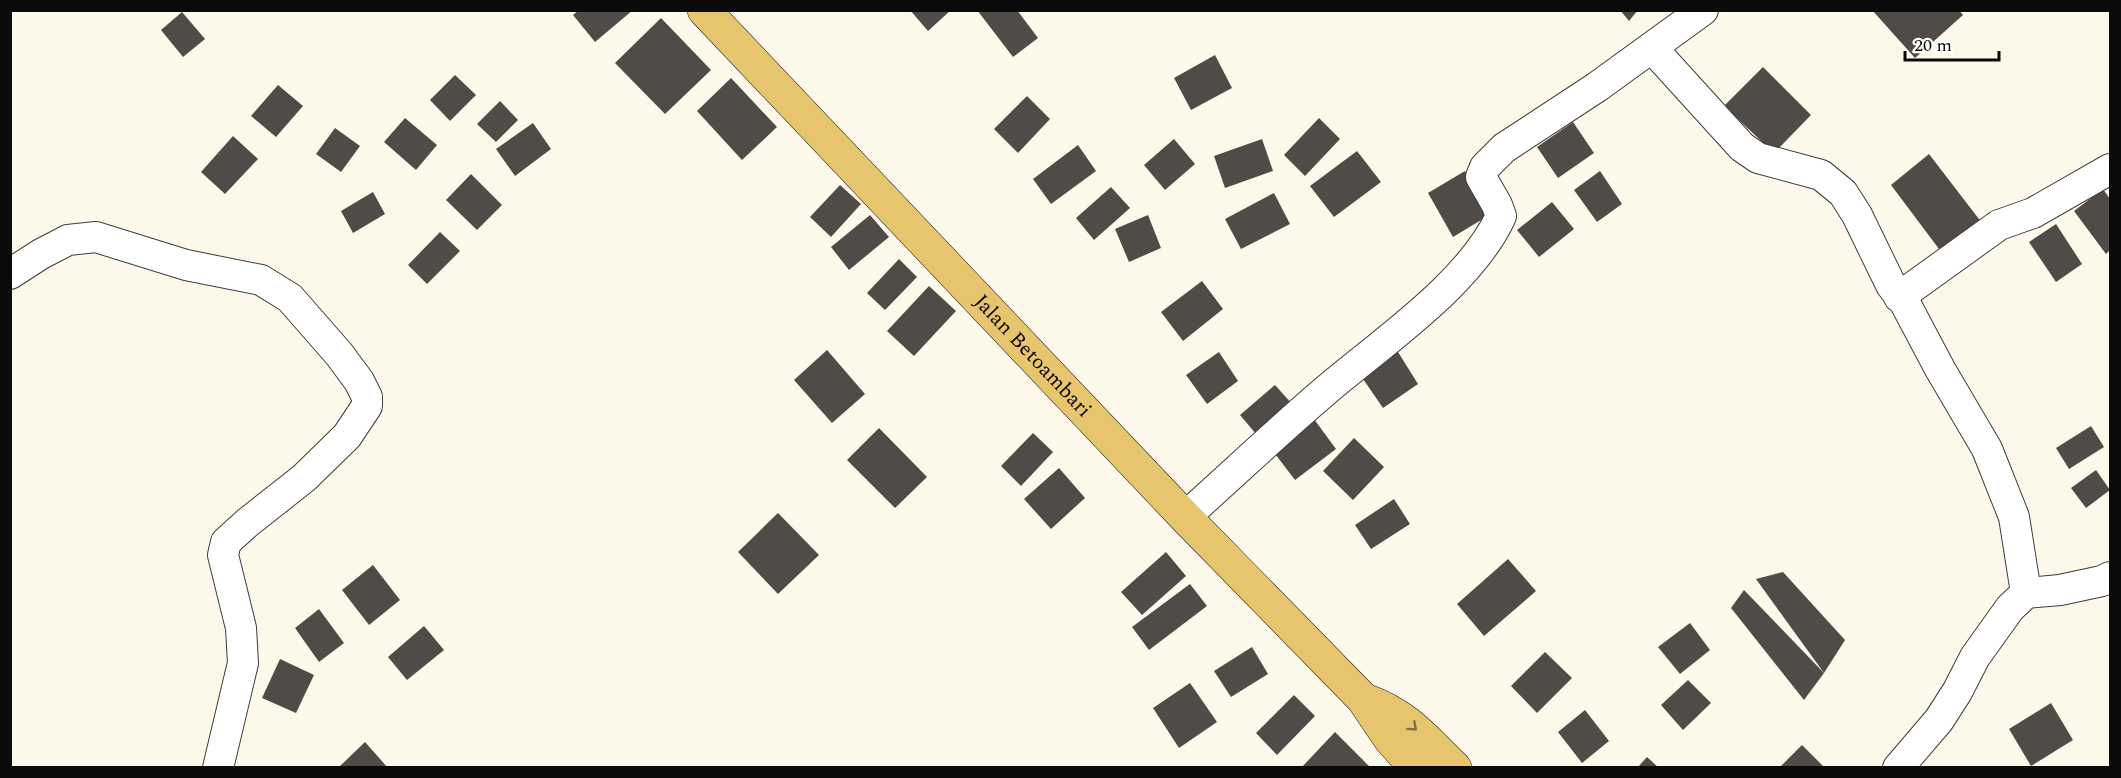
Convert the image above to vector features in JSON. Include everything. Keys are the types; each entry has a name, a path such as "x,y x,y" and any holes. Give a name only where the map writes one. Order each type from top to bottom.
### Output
{"main road":[{"name":"Jalan Betoambari","path":"704,10 1185,517 1363,699 1390,739 1416,768"},
{"name":"Jalan Betoambari","path":"1363,699 1397,714 1455,768"}],"street":[{"path":"1185,517 1323,392 1424,308 1477,257 1501,216 1481,177 1485,167 1504,148 1597,87 1703,10"},
{"path":"1652,48 1742,147 1758,158 1821,175 1843,193 1857,215 1891,285 1987,449 2014,517 2026,593"},
{"path":"1899,297 1999,225 2033,213 2110,169"},
{"path":"10,274 68,240 96,237 186,265 261,280 290,298 339,354 359,381 367,398 367,405 346,436 304,478 226,542 223,555 241,628 243,663 218,768"},
{"path":"1898,768 1939,720 1975,657 2010,608 2026,593 2060,590 2102,581 2110,577"}],"building":[{"path":"579,10 633,10 595,42 573,15"},
{"path":"910,10 951,10 928,31"},
{"path":"977,10 1017,10 1038,38 1013,57"},
{"path":"1620,10 1638,10 1629,21"},
{"path":"1872,10 1959,10 1963,15 1915,58"},
{"path":"182,12 205,39 183,57 161,30"},
{"path":"661,18 711,70 665,114 615,63"},
{"path":"1215,55 1232,88 1191,110 1174,78"},
{"path":"1763,67 1811,115 1774,153 1724,106"},
{"path":"455,75 476,95 450,121 430,100"},
{"path":"731,78 777,127 742,160 697,111"},
{"path":"278,85 303,106 276,137 251,116"},
{"path":"1027,96 1050,119 1018,153 994,129"},
{"path":"500,101 518,120 496,142 477,124"},
{"path":"405,118 437,145 416,170 384,142"},
{"path":"1319,118 1340,139 1305,176 1284,155"},
{"path":"1573,122 1594,153 1558,178 1537,147"},
{"path":"533,123 551,149 515,176 496,149"},
{"path":"335,128 360,146 341,172 316,154"},
{"path":"233,136 258,159 225,194 201,172"},
{"path":"1174,139 1195,164 1165,190 1144,165"},
{"path":"1262,139 1273,171 1225,188 1214,156"},
{"path":"1078,145 1096,171 1051,204 1033,179"},
{"path":"1357,151 1381,182 1334,217 1310,186"},
{"path":"1929,154 1982,223 1942,253 1891,185"},
{"path":"1465,171 1491,214 1453,237 1428,193"},
{"path":"1600,171 1622,204 1597,222 1574,190"},
{"path":"471,174 502,205 477,230 446,200"},
{"path":"840,185 861,204 831,237 810,217"},
{"path":"1111,187 1130,208 1094,240 1076,218"},
{"path":"2103,189 2110,199 2110,250 2106,254 2074,211"},
{"path":"373,192 385,214 353,233 341,211"},
{"path":"1274,193 1290,224 1241,249 1225,219"},
{"path":"1552,202 1574,229 1539,257 1517,230"},
{"path":"870,215 889,237 849,270 831,247"},
{"path":"1148,215 1161,248 1129,262 1115,229"},
{"path":"2056,224 2082,264 2056,282 2029,242"},
{"path":"440,232 460,251 427,284 408,265"},
{"path":"899,259 917,277 885,310 867,293"},
{"path":"1202,281 1223,309 1183,341 1161,312"},
{"path":"929,286 956,311 914,356 887,331"},
{"path":"827,350 865,394 832,423 794,380"},
{"path":"1219,352 1238,381 1207,404 1186,375"},
{"path":"1398,352 1418,384 1383,408 1361,376"},
{"path":"1275,385 1292,404 1256,434 1240,415"},
{"path":"1311,415 1336,449 1295,480 1269,446"},
{"path":"2091,426 2104,447 2069,469 2056,448"},
{"path":"879,428 927,477 895,508 847,460"},
{"path":"1033,433 1053,452 1021,486 1001,466"},
{"path":"1354,438 1384,467 1353,500 1323,471"},
{"path":"1059,468 1085,498 1051,529 1024,499"},
{"path":"2096,470 2110,490 2086,508 2071,488"},
{"path":"1394,499 1410,524 1371,549 1355,525"},
{"path":"778,513 819,555 778,594 738,552"},
{"path":"1166,552 1186,576 1142,615 1121,592"},
{"path":"1508,559 1536,591 1484,636 1457,604"},
{"path":"373,565 400,600 369,625 342,590"},
{"path":"1783,572 1845,640 1824,673 1756,579"},
{"path":"1190,584 1207,606 1149,650 1132,627"},
{"path":"1744,590 1824,673 1804,700 1731,608"},
{"path":"319,609 344,643 319,662 295,628"},
{"path":"1690,623 1710,650 1680,674 1658,647"},
{"path":"424,626 444,650 407,680 388,657"},
{"path":"1252,647 1268,674 1231,697 1214,671"},
{"path":"1545,652 1572,678 1537,713 1511,686"},
{"path":"280,659 314,675 296,713 262,698"},
{"path":"1688,680 1711,703 1683,730 1661,705"},
{"path":"1190,683 1217,722 1179,748 1153,708"},
{"path":"1294,695 1315,716 1277,755 1256,733"},
{"path":"2051,703 2073,740 2031,766 2009,729"},
{"path":"1585,710 1609,741 1582,763 1558,732"},
{"path":"1335,732 1371,768 1301,768"},
{"path":"365,742 388,768 338,768"},
{"path":"1802,745 1825,768 1779,768"},
{"path":"1647,757 1659,768 1637,768"}]}
